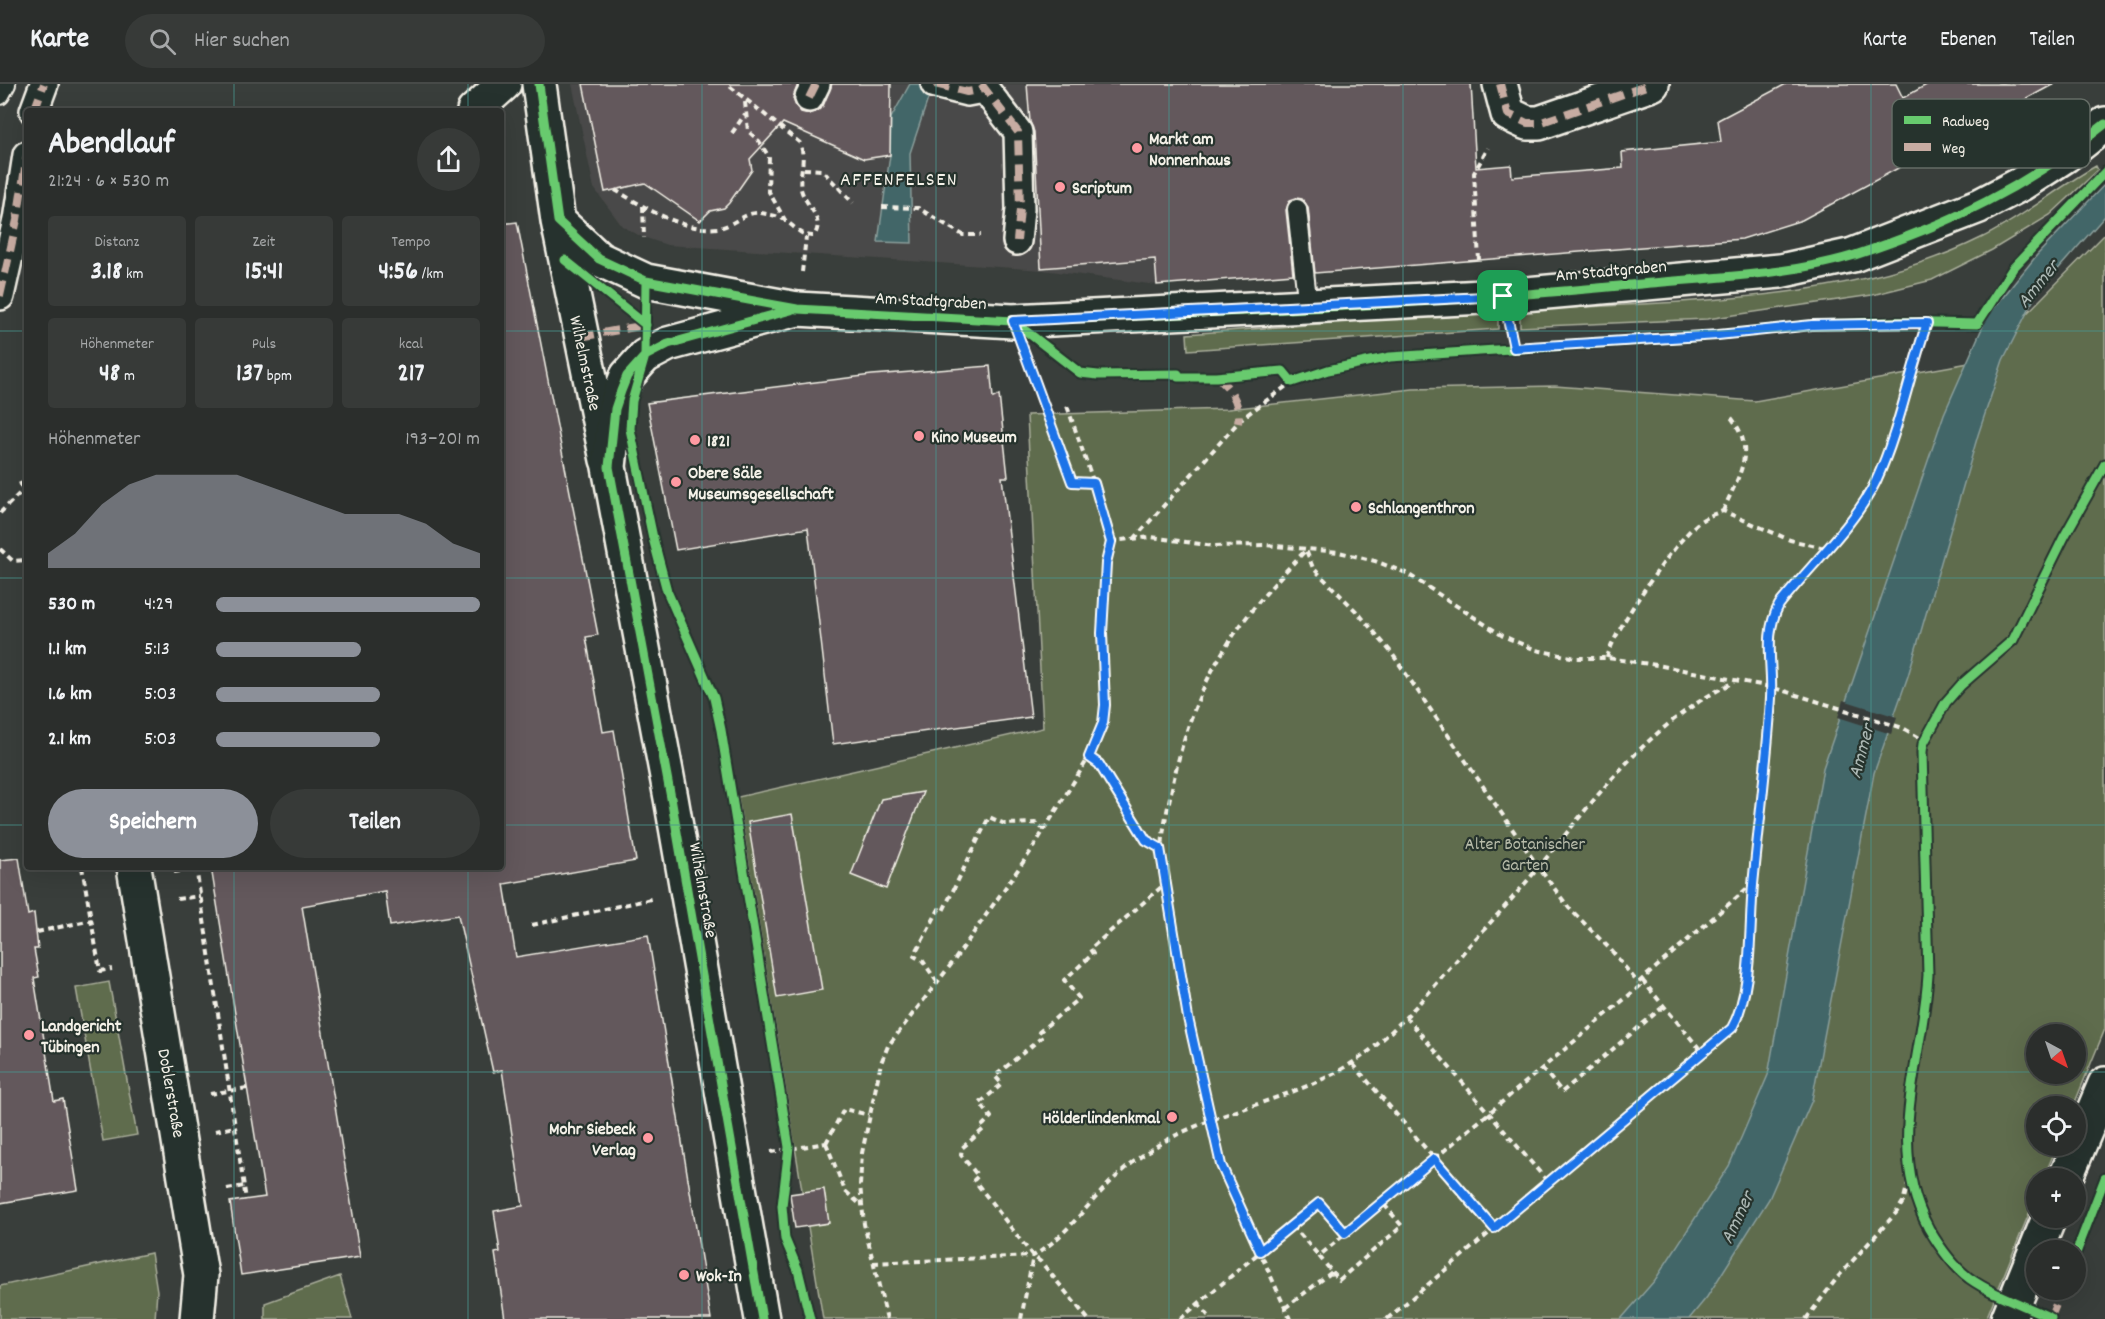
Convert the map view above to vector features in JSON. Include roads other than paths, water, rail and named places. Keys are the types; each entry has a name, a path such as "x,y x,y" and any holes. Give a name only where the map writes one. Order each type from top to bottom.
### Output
{"main road":[{"path":"477,108 504,84"},
{"name":"Wilhelmstraße","path":"539,84 558,221 609,468 687,891 762,1319"},
{"path":"1504,99 1527,123 1539,123 1652,84"},
{"name":"Am Stadtgraben","path":"2090,136 2105,124"},
{"name":"Am Stadtgraben","path":"558,221 599,259 646,281 797,309 1013,321 1503,296 1780,271 1853,255 1938,224 2021,184 2046,168"},
{"name":"Am Stadtgraben","path":"609,468 615,410 621,391 627,376 645,357 668,344 797,309"},
{"name":"Doblerstraße","path":"134,870 201,1275 197,1319"},
{"path":"2071,1168 2105,1084"},
{"path":"2011,1310 2045,1228"}],"street":[{"path":"35,108 44,84"},
{"path":"937,85 967,92 982,87 1000,106 1018,132 1020,209 1017,241"},
{"path":"0,296 17,220 24,174"}],"lane":[{"path":"0,95 6,84"},
{"path":"1297,209 1308,307"}],"water":[{"path":"910,84 933,84 910,153 912,243 878,242 890,155 891,118"},
{"name":"Ammer","path":"2105,184 2105,216 2037,293 2003,360 1978,435 1908,676 1874,773 1812,1100 1769,1199 1707,1297 1689,1319 1621,1319 1655,1280 1729,1166 1768,1075 1823,768 1944,414 1987,317 2037,255"}],"place":[{"name":"Markt am Nonnenhaus","path":"1137,148"},
{"name":"Scriptum","path":"1060,187"},
{"name":"Kino Museum","path":"919,436"},
{"name":"1821","path":"695,440"},
{"name":"Obere Säle Museumsgesellschaft","path":"676,482"},
{"name":"Schlangenthron","path":"1356,507"},
{"name":"Landgericht Tübingen","path":"29,1035"},
{"name":"Hölderlindenkmal","path":"1172,1117"},
{"name":"Mohr Siebeck Verlag","path":"648,1138"},
{"name":"Wok-In","path":"684,1275"}],"district":[{"name":"AFFENFELSEN","path":"899,178"}],"park label":[{"name":"Alter Botanischer Garten","path":"1525,853"}]}
